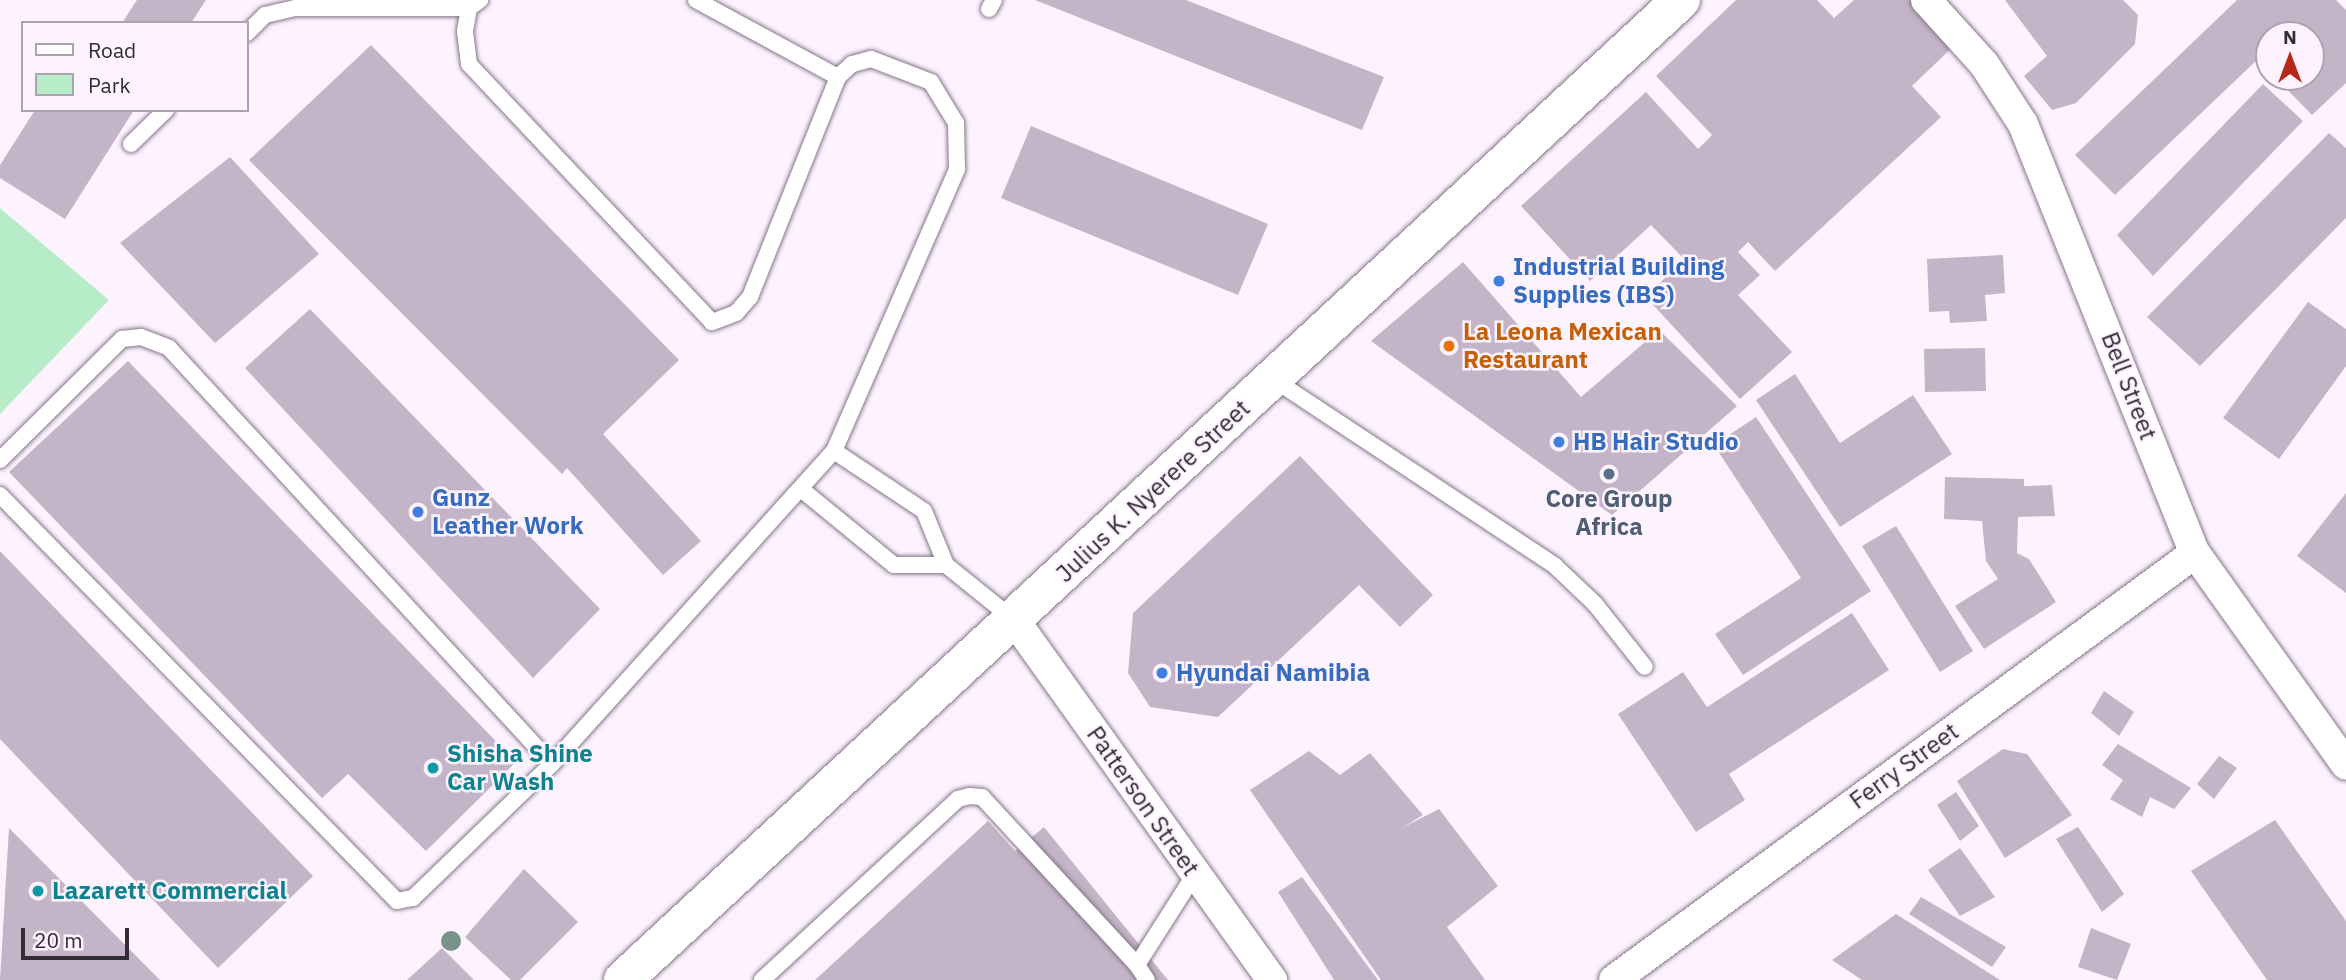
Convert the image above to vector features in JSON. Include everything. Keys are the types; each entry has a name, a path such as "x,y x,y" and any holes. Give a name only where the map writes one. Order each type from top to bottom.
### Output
{"street":[{"name":"Julius K. Nyerere Street","path":"623,980 1015,621 1681,0"},
{"name":"Bell Street","path":"1926,0 1984,64 2023,124 2195,553 2345,760"},
{"name":"Ferry Street","path":"1614,980 2195,553"},
{"name":"Patterson Street","path":"1015,621 1272,980"}],"lane":[{"path":"696,0 838,77"},
{"path":"0,495 397,901 413,898 552,764 834,452 957,169 956,123 931,82 871,59 852,64 838,77 750,298 736,313 712,322 469,64 465,31 474,4 296,8 265,15 248,32"},
{"path":"131,144 164,112"},
{"path":"0,460 122,339 141,337 169,348 552,764"},
{"path":"1273,379 1555,566 1595,604 1645,667"},
{"path":"834,452 924,511 946,565 1015,621"},
{"path":"801,489 894,565 946,565"},
{"path":"762,980 958,799 969,796 982,797 1137,965 1147,980"},
{"path":"1137,965 1195,874"}],"green space":[{"path":"0,208 109,300 0,414"}],"building":[{"path":"137,0 206,0 192,21 123,21"},
{"path":"1035,0 1186,0 1384,77 1362,130"},
{"path":"1736,0 1817,0 1834,18 1854,0 1919,0 1959,41 1912,86 1941,117 1775,271 1748,242 1738,252 1760,275 1738,295 1792,352 1740,399 1645,296 1685,260 1651,225 1590,281 1521,206 1646,92 1698,149 1712,135 1656,76"},
{"path":"2005,0 2123,0 2138,15 2135,44 2076,103 2052,110 2024,76 2047,56"},
{"path":"2237,0 2336,0 2346,10 2346,83 2312,115 2289,91 2325,91 2325,21 2255,21 2255,62 2115,195 2075,155"},
{"path":"371,45 679,360 603,434 701,541 663,575 567,468 562,474 249,160"},
{"path":"2256,91 2271,91 2303,121 2153,276 2117,235"},
{"path":"34,112 133,112 65,219 0,178 0,165"},
{"path":"1031,126 1268,224 1238,295 1001,198"},
{"path":"2329,133 2346,148 2346,218 2200,366 2147,317"},
{"path":"230,157 319,254 215,343 120,243"},
{"path":"2003,255 2005,293 1985,295 1987,321 1950,323 1949,311 1929,312 1927,259"},
{"path":"1463,262 1581,397 1659,330 1737,406 1612,515 1371,341"},
{"path":"2308,302 2346,329 2346,366 2279,459 2223,418"},
{"path":"310,309 600,609 533,678 245,368"},
{"path":"1985,348 1986,391 1925,392 1924,349"},
{"path":"128,361 516,762 426,851 348,774 322,798 9,472"},
{"path":"1795,374 1840,443 1913,395 1952,454 1840,527 1756,400"},
{"path":"1756,417 1871,591 1743,675 1715,634 1801,578 1714,445"},
{"path":"1300,456 1433,595 1400,627 1359,585 1218,717 1150,707 1128,673 1133,613"},
{"path":"1945,477 2024,479 2024,486 2052,485 2055,516 2018,517 2017,553 2029,559 2056,602 1984,649 1955,606 1998,579 1986,561 1982,521 1944,519"},
{"path":"2346,493 2346,593 2297,556"},
{"path":"1896,526 1973,651 1940,672 1862,546"},
{"path":"0,551 313,876 218,968 0,739"},
{"path":"1852,613 1889,670 1729,774 1745,800 1696,832 1618,714 1683,672 1707,707"},
{"path":"2104,691 2134,712 2119,736 2091,713"},
{"path":"2118,744 2191,788 2174,809 2150,797 2142,817 2110,799 2123,780 2102,765"},
{"path":"2003,749 2027,754 2072,815 2005,858 1957,781"},
{"path":"1309,751 1340,775 1370,753 1423,815 1402,828 1439,809 1498,886 1447,927 1485,980 1381,980 1250,790"},
{"path":"2219,756 2237,768 2214,799 2197,784"},
{"path":"1956,792 1979,826 1960,841 1937,805"},
{"path":"2275,820 2346,921 2346,980 2267,980 2191,871"},
{"path":"988,821 1015,851 1044,827 1168,980 815,980"},
{"path":"2078,827 2124,894 2102,912 2056,839"},
{"name":"Lazarett Commercial","path":"9,828 160,980 0,980"},
{"path":"1960,848 1995,897 1960,916 1928,870"},
{"path":"524,869 578,922 520,980 511,980 465,937"},
{"path":"1302,877 1378,980 1334,980 1278,892"},
{"path":"1921,897 2006,947 1992,967 1909,914"},
{"path":"1896,914 2000,980 1862,980 1832,960"},
{"path":"2091,928 2131,944 2117,980 2078,967"},
{"path":"442,948 474,980 407,980"}],"place":[{"name":"Industrial Building Supplies (IBS)","path":"1499,281"},
{"name":"La Leona Mexican Restaurant","path":"1449,346"},
{"name":"HB Hair Studio","path":"1559,442"},
{"name":"Core Group Africa","path":"1609,474"},
{"name":"Gunz Leather Work","path":"418,512"},
{"name":"Hyundai Namibia","path":"1162,673"},
{"name":"Shisha Shine Car Wash","path":"433,768"},
{"name":"Lazarett Commercial","path":"38,891"}]}
